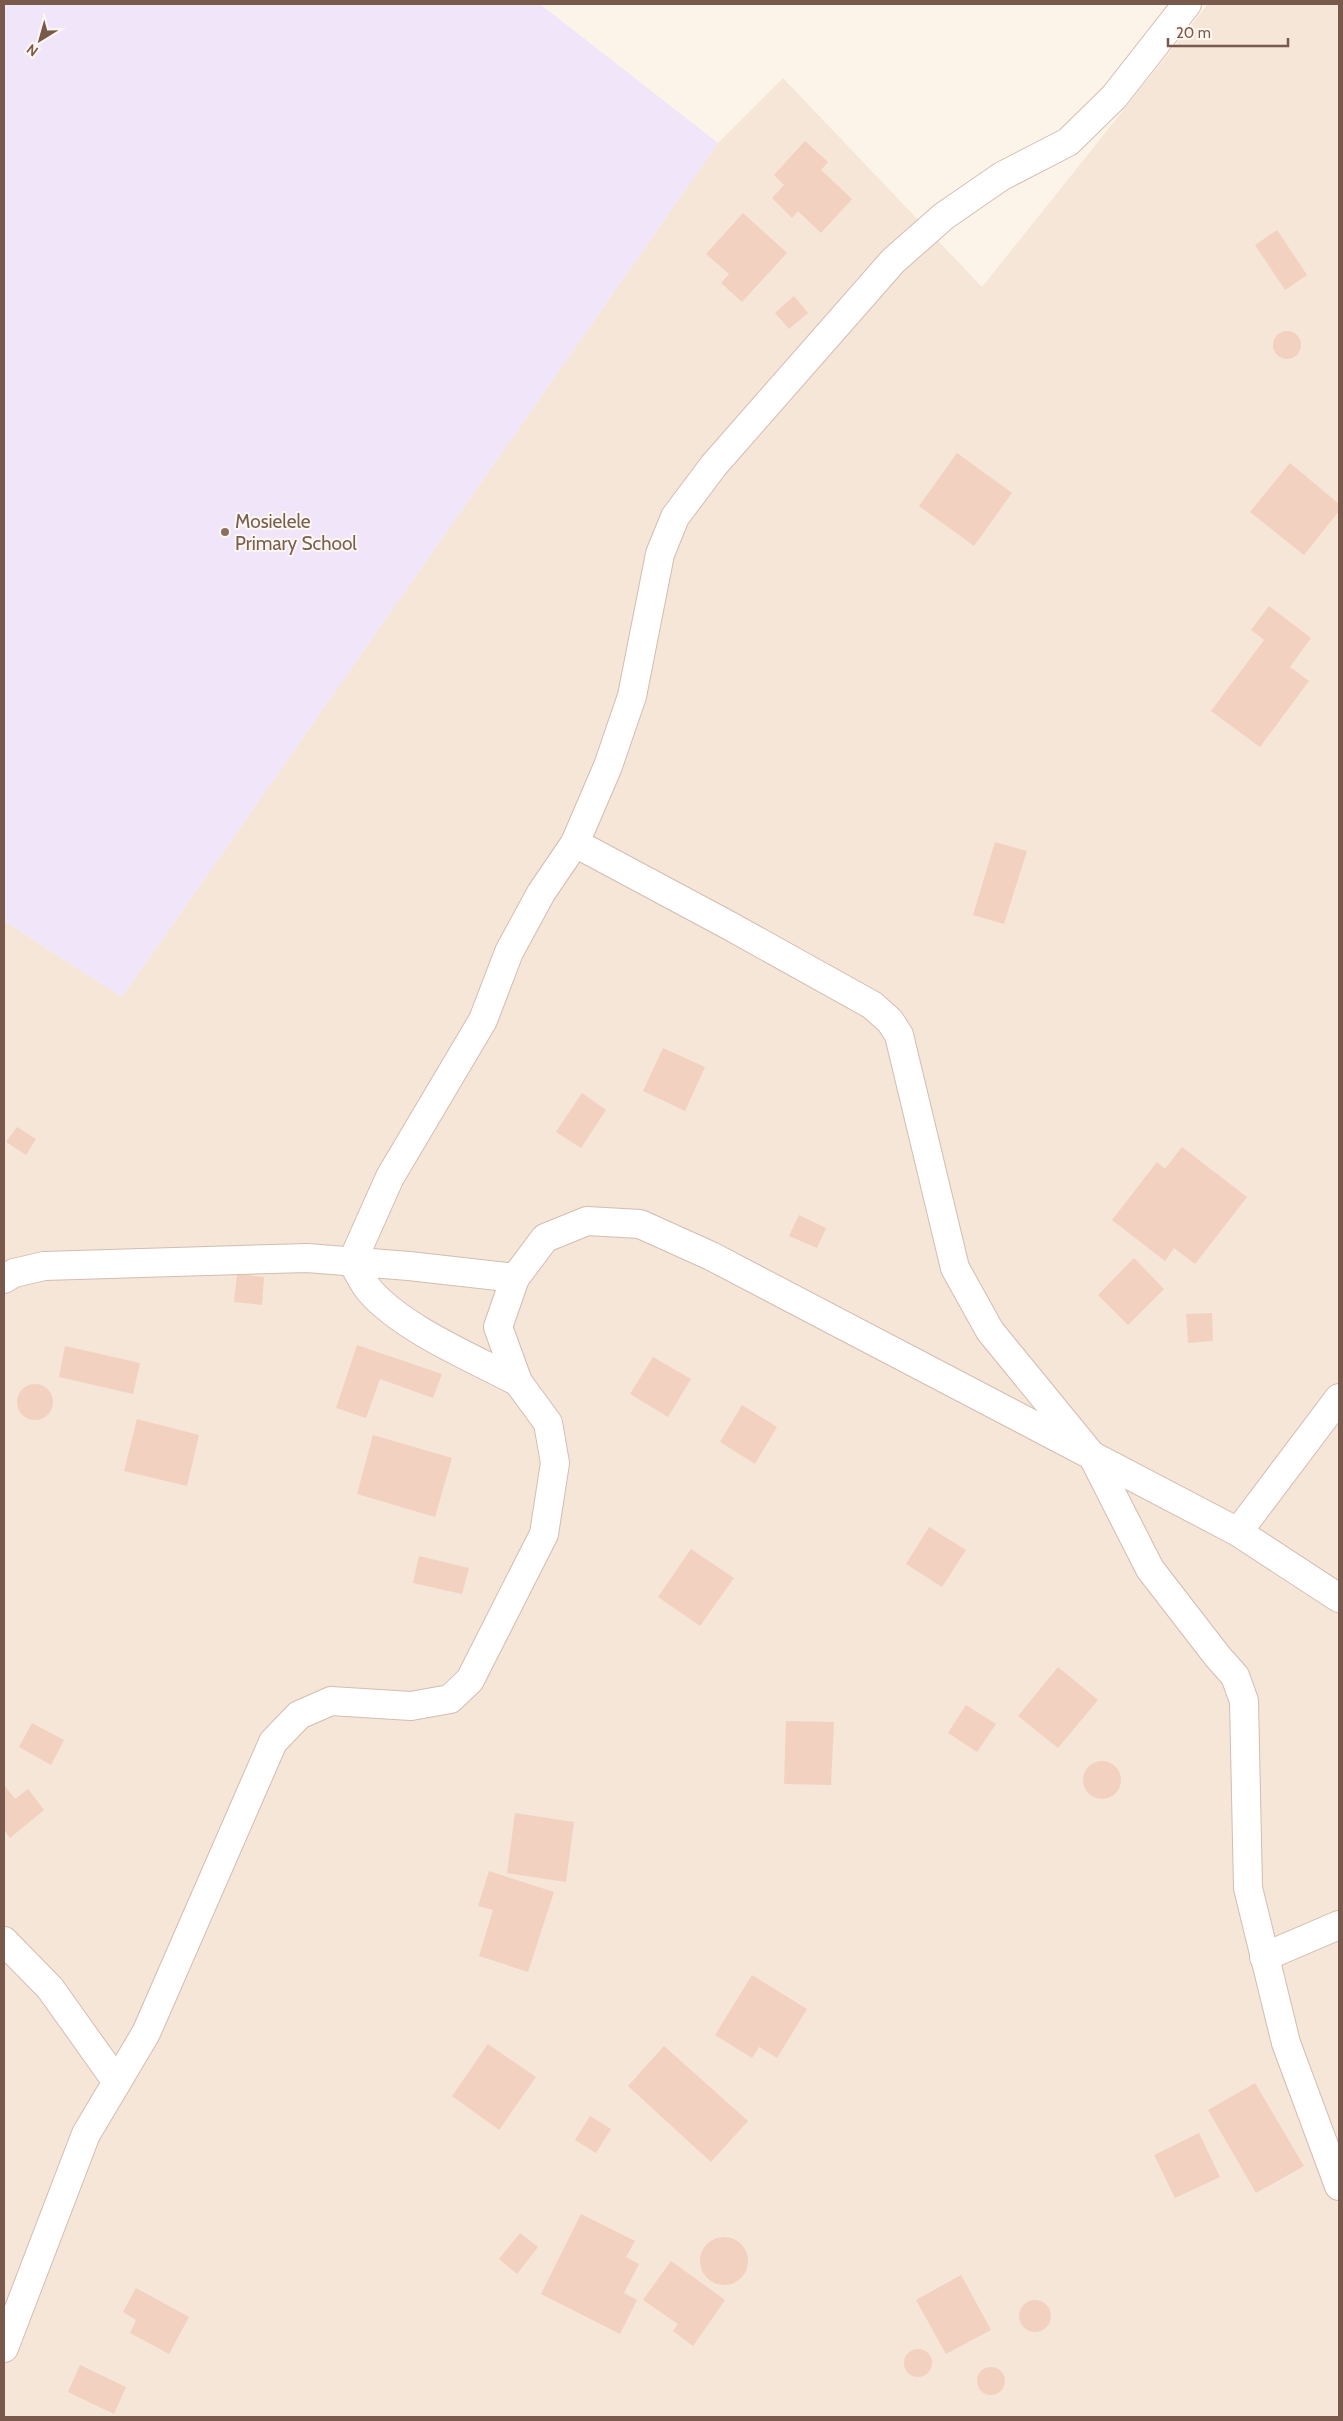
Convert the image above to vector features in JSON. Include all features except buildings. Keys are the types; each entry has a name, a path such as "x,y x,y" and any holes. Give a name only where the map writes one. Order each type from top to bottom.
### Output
{"street":[{"path":"352,1262 390,1177 483,1020 509,952 541,893 575,843 608,766 632,696 660,554 675,517 714,465 892,261 944,216 1002,176 1068,142 1114,97 1187,4"},
{"path":"575,843 872,1005 890,1021 898,1035 955,1268 990,1331 1093,1457 1150,1569 1235,1676 1244,1701 1248,1888 1286,2043 1339,2186"},
{"path":"4,2348 86,2134 146,2033 272,1742 299,1715 331,1701 411,1706 450,1699 470,1680 544,1534 555,1463 548,1424 518,1382 498,1327 515,1278 545,1238 587,1221 640,1224 711,1256 1238,1532 1339,1598"},
{"path":"4,1279 14,1273 44,1266 307,1258 409,1266 515,1278"},
{"path":"352,1262 370,1291 394,1311 419,1329 518,1382"},
{"path":"1238,1532 1339,1398"},
{"path":"1264,1957 1339,1925"},
{"path":"4,1941 50,1988 117,2082"}],"shaded area":[{"name":"Mosielele Primary School","path":"4,4 540,4 718,143 122,997 4,921"},
{"path":"1208,4 1339,4 1339,2417 4,2417 4,921 122,997 718,143 783,78 982,287"}],"place":[{"name":"Mosielele Primary School","path":"225,532"}]}
